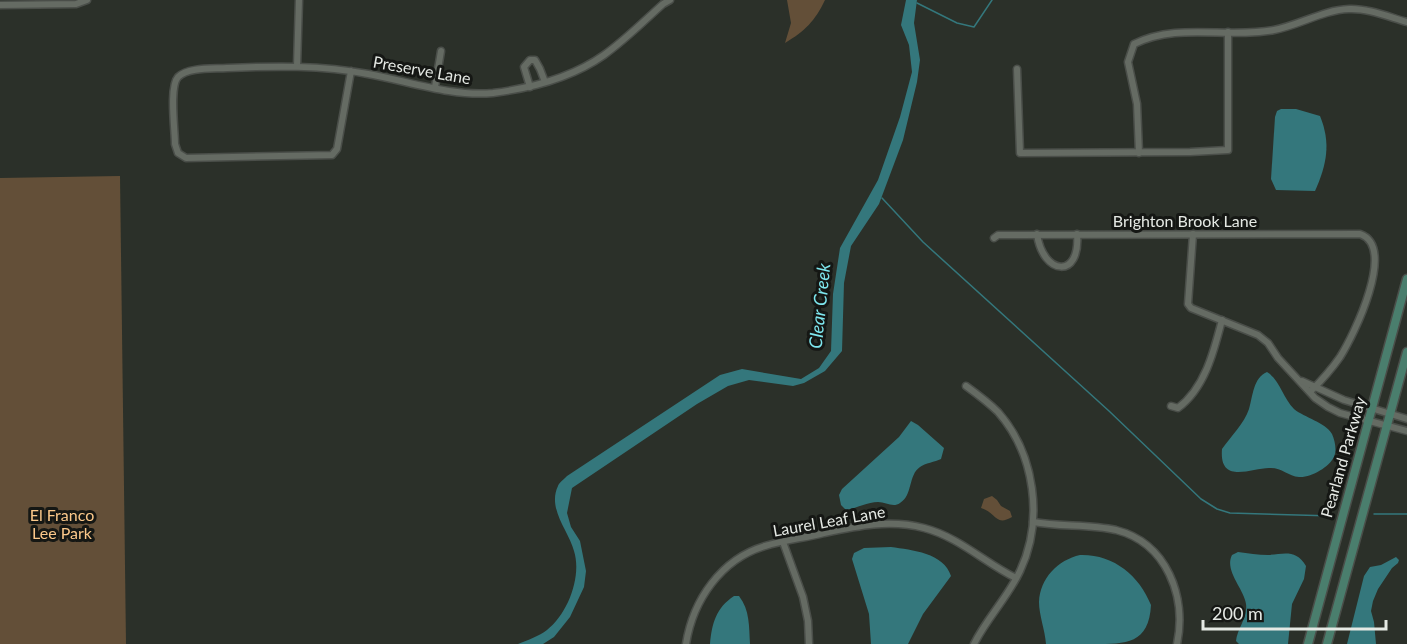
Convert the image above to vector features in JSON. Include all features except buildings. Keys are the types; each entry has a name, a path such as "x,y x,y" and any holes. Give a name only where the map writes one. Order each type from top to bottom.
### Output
{"main road":[{"name":"Pearland Parkway","path":"1308,644 1407,279"},
{"name":"Pearland Parkway","path":"1327,644 1407,352"}],"street":[{"path":"0,5 76,4 86,0"},
{"path":"297,66 299,0"},
{"name":"Preserve Lane","path":"351,71 338,148 332,155 186,158 178,153 174,86 179,77 189,71 297,66 351,71 464,92 490,93 530,87 571,73 603,56 670,0"},
{"path":"1139,153 1137,104 1128,62 1134,44 1149,36 1179,32 1272,31 1294,26 1331,11 1351,9 1407,22"},
{"path":"1017,69 1020,153 1228,150 1228,32"},
{"path":"435,87 441,51"},
{"path":"530,87 524,67 530,60 535,60 538,64 545,82"},
{"path":"1037,234 1044,257 1054,266 1062,267 1068,265 1074,258 1077,234"},
{"name":"Brighton Brook Lane","path":"994,238 998,235 1037,234 1360,234 1367,236 1373,243 1375,253 1362,315 1339,358 1313,389"},
{"path":"1193,234 1188,304 1191,308 1258,334 1298,380 1313,389 1407,419"},
{"path":"1171,406 1178,408 1199,383 1214,350 1222,320"},
{"path":"966,386 990,404 1014,435 1030,477 1034,522 1028,550 1016,578 974,644"},
{"path":"1313,389 1328,407 1340,413 1407,431"},
{"path":"1034,522 1086,525 1119,531 1146,545 1164,564 1175,584 1181,618 1177,644"},
{"name":"Laurel Leaf Lane","path":"686,644 697,605 720,574 736,561 765,546 865,525 902,524 924,528 956,540 1016,578"},
{"path":"783,542 804,597 809,644"}],"green space":[{"path":"787,0 825,0 809,25 785,43 791,23"},
{"name":"El Franco Lee Park","path":"120,176 126,644 0,644 0,178"},
{"path":"992,496 1001,506 1010,511 1012,517 999,520 981,508 984,499"}],"water":[{"path":"906,0 917,0 914,23 920,60 917,82 903,140 879,204 851,246 844,283 842,351 825,371 804,383 793,386 749,380 728,386 697,404 572,488 567,513 571,527 580,541 586,571 584,587 570,617 554,637 543,644 518,644 540,634 555,623 567,605 575,583 574,551 555,503 555,495 560,482 720,375 742,369 801,379 819,368 831,351 833,294 840,248 878,180 900,117 912,72 909,45 901,25"},
{"path":"1296,109 1320,116 1326,135 1326,154 1315,191 1276,190 1271,179 1275,117 1277,111"},
{"path":"1267,372 1294,409 1325,426 1332,434 1335,445 1334,457 1314,474 1299,477 1273,468 1231,471 1222,460 1222,449 1244,420 1256,383"},
{"path":"911,421 944,448 941,459 925,464 916,471 907,495 900,503 892,505 874,502 846,510 841,505 839,495 842,489 899,437"},
{"path":"891,547 926,554 942,562 951,576 923,614 908,644 871,644 869,614 852,559 854,553 864,548"},
{"path":"1238,552 1294,555 1306,566 1304,579 1292,604 1288,644 1239,644 1236,641 1246,609 1244,598 1232,574 1230,561 1232,555"},
{"path":"1080,555 1114,562 1132,576 1146,594 1151,605 1149,618 1146,628 1134,639 1116,643 1046,644 1039,607 1043,585 1052,571 1064,561"},
{"path":"1396,557 1399,560 1398,563 1378,589 1373,601 1371,611 1376,644 1347,644 1364,576 1370,567 1381,565"},
{"path":"734,596 739,596 745,607 750,644 710,644 712,629 719,611"}],"waterway":[{"path":"917,3 957,23 974,27 992,0"},
{"path":"882,198 923,242 1109,411 1201,499 1217,509 1230,513 1334,516"},
{"path":"1374,514 1407,514"}],"water label":[{"name":"Clear Creek","path":"820,306"}]}
